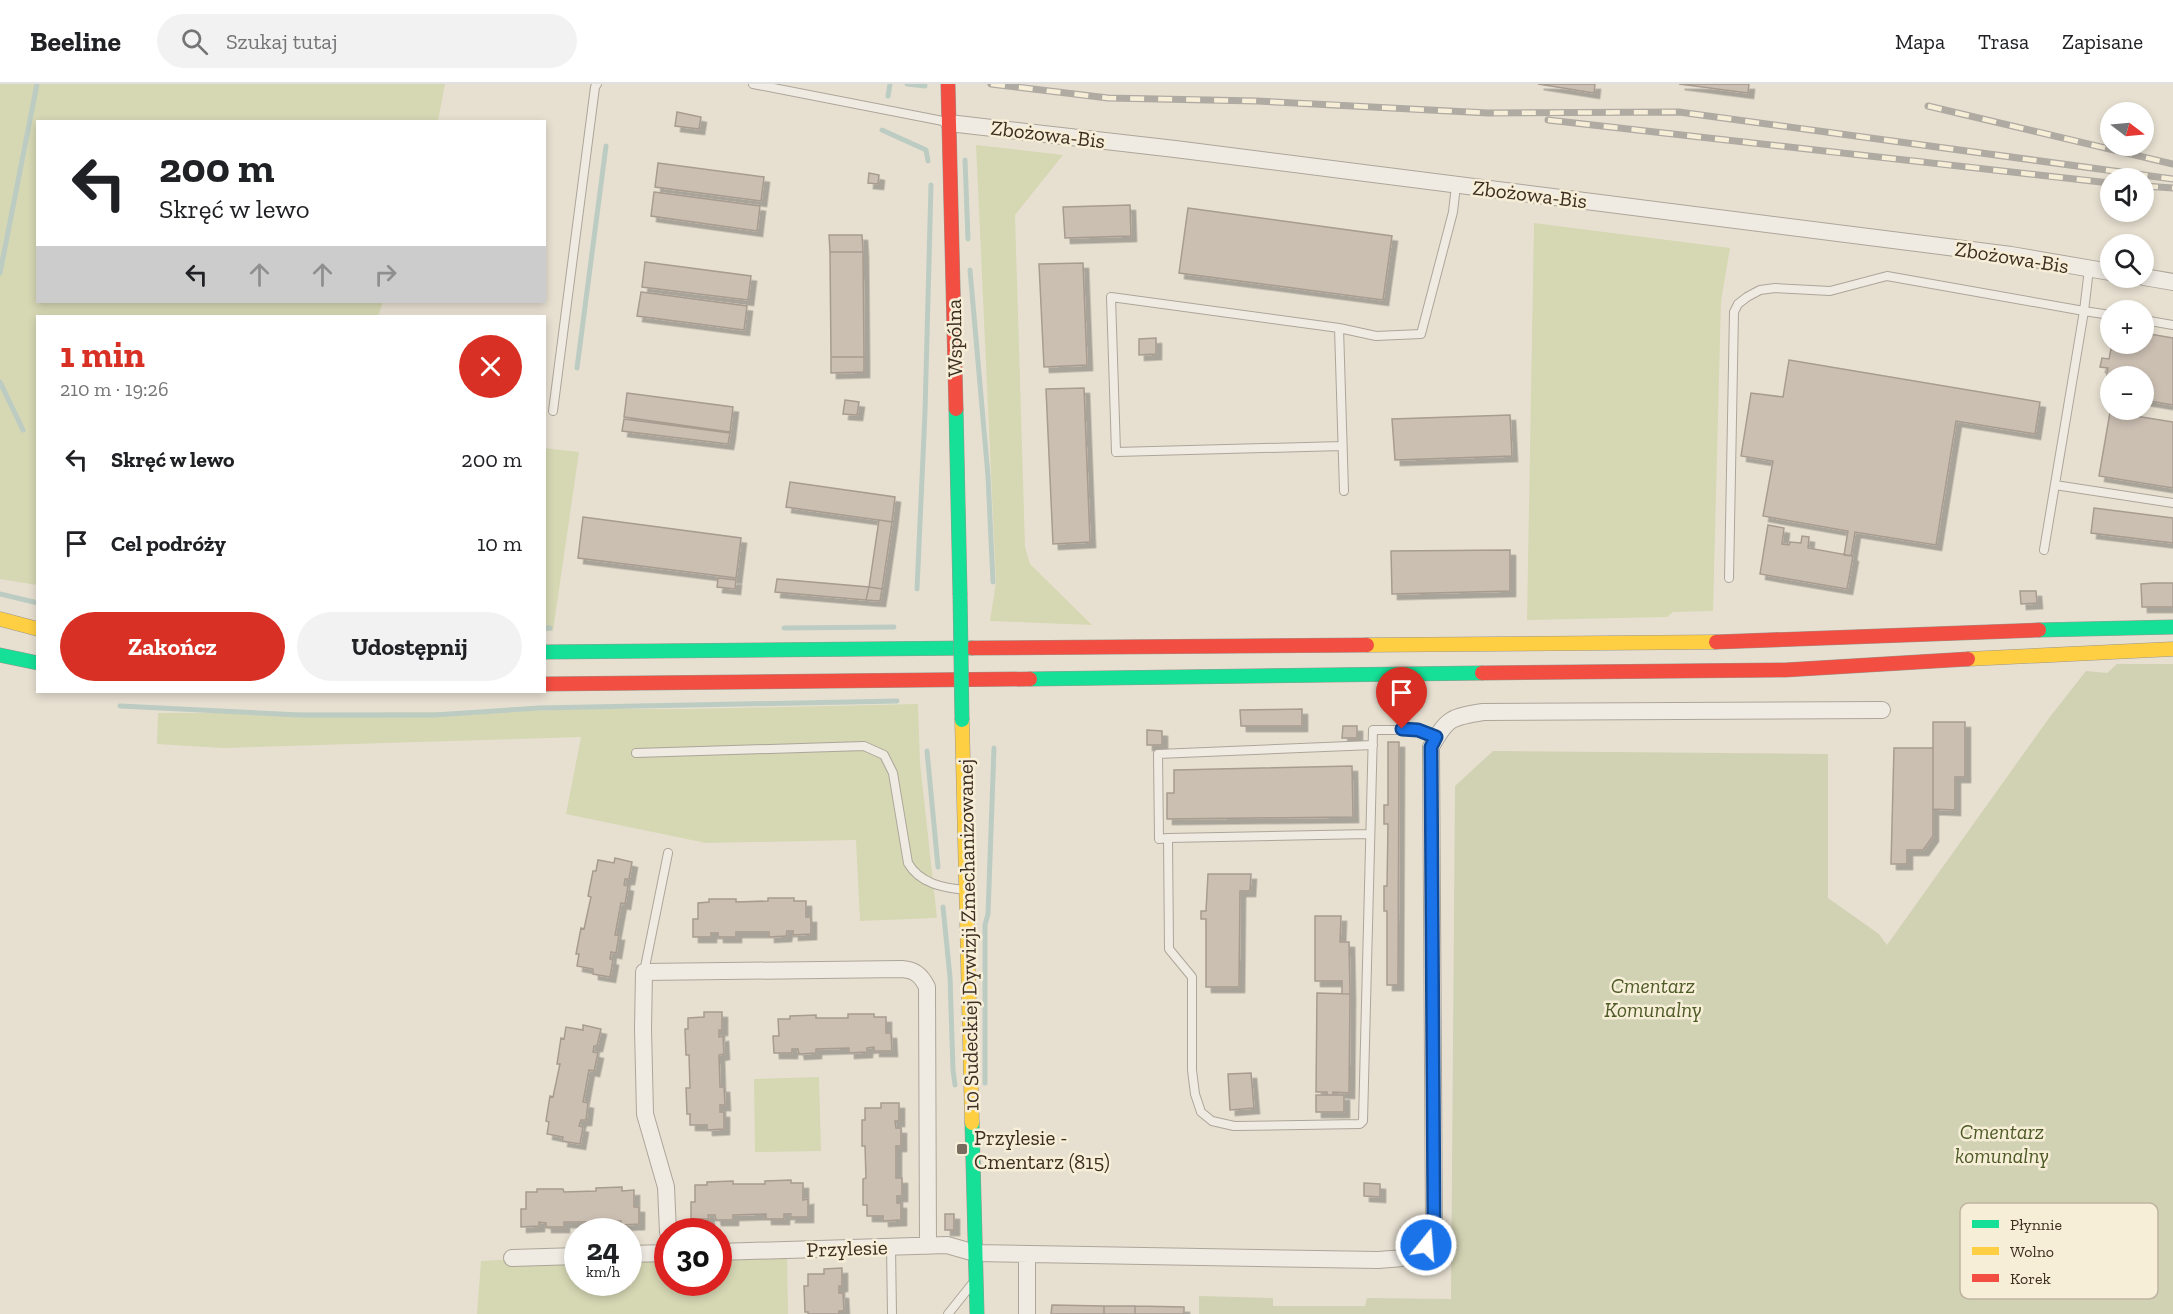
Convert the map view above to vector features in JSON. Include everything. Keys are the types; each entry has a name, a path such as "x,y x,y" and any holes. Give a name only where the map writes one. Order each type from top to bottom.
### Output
{"main road":[{"name":"Wspólna","path":"948,84 960,593"},
{"name":"10 Sudeckiej Dywizji Zmechanizowanej","path":"960,593 976,1314"},
{"path":"0,619 36,628"},
{"path":"546,652 1710,642 1953,632 2173,627"},
{"path":"546,684 1785,670 2080,652 2173,649"},
{"path":"0,655 36,663"}],"street":[{"name":"Zbożowa-Bis","path":"949,123 2011,255 2100,271"},
{"path":"2154,279 2173,282"},
{"path":"1436,737 1447,722 1460,716 1483,712 1882,710"},
{"name":"Przylesie","path":"732,1252 947,1245 975,1253 1377,1260 1409,1258 1426,1245 1434,1227 1431,747 1436,737"},
{"path":"667,1218 666,1187 645,1114 644,972 902,969 916,972 927,987 928,1246"},
{"path":"1027,1254 1028,1314"},
{"path":"512,1258 564,1256"}],"lane":[{"path":"553,411 597,84"},
{"path":"753,84 949,123"},
{"path":"1342,446 1116,452 1111,297 1339,328 1376,336 1421,334 1453,212 1456,185"},
{"path":"2044,550 2089,269"},
{"path":"1729,578 1734,312 1738,304 1747,297 1760,290 1775,288 1830,291 1887,276 2100,313"},
{"path":"2154,322 2173,325"},
{"path":"1339,328 1344,491"},
{"path":"2055,485 2173,503"},
{"path":"1168,838 1169,949 1192,977 1192,1070 1195,1094 1201,1112 1212,1121 1234,1126 1360,1124 1363,1120 1373,730 1418,730 1436,737"},
{"path":"1369,834 1159,839 1158,754 1373,745"},
{"path":"636,753 864,746 884,755 893,773 908,863 914,874 950,889 967,890"},
{"path":"644,972 668,853"},
{"path":"891,1247 892,1314"},
{"path":"948,1314 976,1279"}],"green space":[{"path":"0,84 445,84 438,120 36,120 36,303 383,303 378,315 36,315 36,585 0,579"},
{"path":"976,145 1063,155 1015,215 1025,547 1030,564 1092,625 990,621 996,582"},
{"path":"1534,223 1730,248 1721,301 1713,611 1673,612 1667,617 1527,620"},
{"path":"546,448 579,452 553,631 546,631"},
{"path":"2117,664 2173,664 2173,1314 1199,1314 1199,1296 1273,1298 1273,1306 1365,1306 1367,1298 1451,1299 1455,786 1493,751 1828,754 1828,898 1879,934 1887,945 2049,718 2086,671 2107,673"},
{"path":"918,704 920,763 937,918 860,921 856,840 706,843 566,814 581,737 223,748 157,744 158,713 496,712"},
{"path":"819,1077 821,1151 755,1152 754,1079"},
{"path":"787,1250 788,1314 477,1314 481,1261 564,1257 564,1296 642,1296 642,1254 654,1253 654,1296 732,1296 732,1252"}],"building":[{"path":"1538,84 1595,84 1594,93"},
{"path":"1679,84 1749,84 1748,93"},
{"path":"677,112 701,117 699,129 675,126"},
{"path":"658,163 764,177 761,201 655,187"},
{"path":"869,173 879,175 878,184 868,183"},
{"path":"654,192 760,206 757,231 651,216"},
{"path":"1130,205 1131,236 1065,238 1063,207"},
{"path":"1188,208 1392,236 1383,300 1179,273"},
{"path":"829,235 862,235 863,252 830,252"},
{"path":"830,252 863,252 864,357 831,357"},
{"path":"645,262 751,276 748,300 642,287"},
{"path":"1083,263 1087,365 1044,367 1039,264"},
{"path":"641,292 747,306 744,330 637,316"},
{"path":"2154,335 2173,338 2173,405 2154,402 2154,366 2100,366 2102,358 2109,359 2110,354 2154,354"},
{"path":"1156,338 1156,354 1139,355 1139,339"},
{"path":"831,357 864,357 864,372 831,373"},
{"path":"1789,360 2040,402 2035,434 1956,421 1936,545 1855,532 1851,556 1844,555 1848,531 1763,516 1773,461 1741,456 1751,393 1783,397"},
{"path":"1084,388 1090,542 1053,544 1046,389"},
{"path":"627,393 733,407 730,432 624,417"},
{"path":"845,400 859,402 857,415 843,414"},
{"path":"1510,415 1512,456 1395,460 1392,419"},
{"path":"624,419 730,433 728,444 622,431"},
{"path":"2154,419 2173,422 2173,488 2099,476 2109,420"},
{"path":"790,482 895,497 892,522 786,507"},
{"path":"2094,508 2173,518 2173,543 2091,533"},
{"path":"583,517 741,538 736,578 578,558"},
{"path":"879,520 892,522 882,589 869,587"},
{"path":"1768,525 1784,528 1782,544 1801,543 1802,536 1809,537 1808,548 1853,556 1847,589 1760,574"},
{"path":"1510,550 1510,591 1392,594 1391,551"},
{"path":"718,578 736,580 735,589 717,587"},
{"path":"777,579 869,587 866,600 775,592"},
{"path":"2173,583 2173,607 2142,607 2141,584"},
{"path":"869,587 882,589 880,601 866,600"},
{"path":"2020,591 2036,591 2037,603 2021,604"},
{"path":"1302,709 1302,726 1241,726 1240,710"},
{"path":"1933,722 1965,722 1965,777 1955,777 1955,810 1933,809"},
{"path":"1343,726 1357,726 1357,738 1342,738"},
{"path":"1147,730 1162,731 1162,745 1147,745"},
{"path":"1388,742 1399,742 1398,985 1387,985 1387,911 1384,911 1384,886 1387,886 1388,824 1384,824 1384,805 1388,805"},
{"path":"1894,748 1933,748 1933,836 1923,850 1907,850 1907,864 1891,864"},
{"path":"1352,766 1353,817 1167,819 1167,793 1174,793 1174,770"},
{"path":"615,858 632,862 629,879 625,879 624,885 628,886 625,904 621,903 615,935 619,935 616,953 611,952 610,959 613,960 610,977 593,974 593,969 577,966 579,954 576,954 591,897 588,896 593,871 596,871 598,860 614,863"},
{"path":"1208,874 1251,874 1250,891 1240,891 1239,987 1206,987 1206,919 1201,919 1201,911 1206,911"},
{"path":"768,898 794,898 794,901 806,901 806,917 811,917 811,934 793,935 793,931 787,931 786,936 769,937 769,932 736,932 736,937 718,937 718,933 711,933 711,937 693,937 693,919 698,919 698,903 709,902 709,899 736,899 736,902 768,901"},
{"path":"1315,916 1341,916 1340,942 1349,942 1350,994 1342,994 1342,981 1315,981"},
{"path":"1317,993 1350,994 1349,1093 1333,1092 1333,1095 1327,1095 1327,1092 1316,1092"},
{"path":"704,1012 722,1012 722,1030 719,1030 719,1037 723,1036 724,1054 719,1055 720,1087 724,1087 725,1105 720,1105 720,1112 724,1112 724,1129 707,1130 707,1125 690,1125 690,1114 687,1114 686,1088 690,1088 685,1029 688,1029 688,1018 704,1017"},
{"path":"848,1014 874,1014 874,1017 886,1017 886,1033 891,1033 892,1051 874,1051 874,1047 867,1048 867,1052 849,1053 849,1048 816,1049 816,1053 799,1054 798,1049 792,1049 792,1053 774,1053 773,1036 779,1036 778,1019 816,1015 816,1018 848,1018"},
{"path":"583,1025 601,1029 597,1046 594,1046 593,1052 598,1053 594,1071 589,1070 583,1102 588,1103 586,1120 581,1120 579,1126 583,1127 580,1144 562,1141 563,1137 547,1134 549,1122 546,1121 550,1096 553,1097 560,1064 557,1064 561,1038 564,1039 566,1027 583,1030"},
{"path":"1251,1073 1254,1108 1230,1110 1228,1074"},
{"path":"1316,1095 1344,1095 1344,1112 1316,1112"},
{"path":"881,1103 899,1103 899,1121 895,1121 896,1128 901,1128 901,1146 896,1146 896,1178 902,1178 902,1196 897,1196 897,1203 901,1203 901,1220 883,1221 883,1216 867,1216 867,1205 863,1205 863,1179 866,1178 862,1120 865,1120 865,1108 881,1108"},
{"path":"791,1180 791,1183 803,1183 803,1200 808,1199 808,1217 790,1217 791,1214 784,1214 784,1219 766,1219 766,1214 733,1215 733,1220 732,1218 716,1218 715,1215 708,1215 709,1218 691,1218 691,1202 695,1202 695,1185 733,1181 733,1184 765,1184 765,1181"},
{"path":"1364,1183 1380,1184 1380,1197 1364,1196"},
{"path":"622,1187 622,1191 634,1190 634,1207 639,1207 639,1218 564,1218 564,1227 546,1227 546,1223 539,1222 539,1226 521,1227 521,1209 526,1209 526,1192 537,1192 537,1189 563,1189 564,1192 596,1191 596,1188"},
{"path":"945,1214 954,1214 954,1230 945,1230"},
{"path":"842,1268 842,1286 839,1286 839,1293 843,1293 844,1311 839,1311 839,1314 808,1314 805,1312 804,1286 808,1286 808,1274 824,1274 824,1269"},
{"path":"1052,1305 1104,1306 1104,1314 1051,1314"},
{"path":"1104,1306 1135,1306 1135,1314 1104,1314"},
{"path":"1135,1306 1184,1307 1184,1314 1135,1314"}],"waterway":[{"path":"0,273 37,84"},
{"path":"888,96 890,84"},
{"path":"907,84 925,86"},
{"path":"882,130 926,150 928,161"},
{"path":"577,368 606,146"},
{"path":"965,160 968,239"},
{"path":"917,589 925,412 931,185"},
{"path":"970,270 988,476 993,582"},
{"path":"0,382 23,430"},
{"path":"0,594 36,603"},
{"path":"784,628 894,627"},
{"path":"120,706 300,715 434,715 539,708 897,701"},
{"path":"985,1083 985,925 988,914 994,748"},
{"path":"927,751 938,867"},
{"path":"943,907 950,977 955,1085"}],"railway":[{"path":"991,84 1108,98 1257,101 1488,113 1679,112 2173,179"},
{"path":"1928,106 2173,164"},
{"path":"1548,120 2100,182"},
{"path":"2154,187 2173,188"}],"traffic: fast":[{"path":"956,409 960,593"},
{"path":"960,593 962,720"},
{"path":"2039,630 2173,627"},
{"path":"546,652 972,648"},
{"path":"0,655 36,663"},
{"path":"1030,679 1482,673"},
{"path":"972,1123 977,1314"}],"traffic: slow":[{"path":"0,619 36,628"},
{"path":"1367,645 1716,642"},
{"path":"1968,659 2173,649"},
{"path":"962,720 972,1123"}],"traffic: jam":[{"path":"948,84 956,409"},
{"path":"1716,642 2039,630"},
{"path":"972,648 1367,645"},
{"path":"1482,673 1785,670 1968,659"},
{"path":"546,684 1030,679"}],"place":[{"name":"Przylesie - Cmentarz (815)","path":"962,1149"}],"route":[{"path":"1402,729 1418,730 1436,737 1431,747 1434,1227 1426,1245"}],"park label":[{"name":"Cmentarz Komunalny","path":"1653,997"},
{"name":"Cmentarz komunalny","path":"2002,1143"}]}
